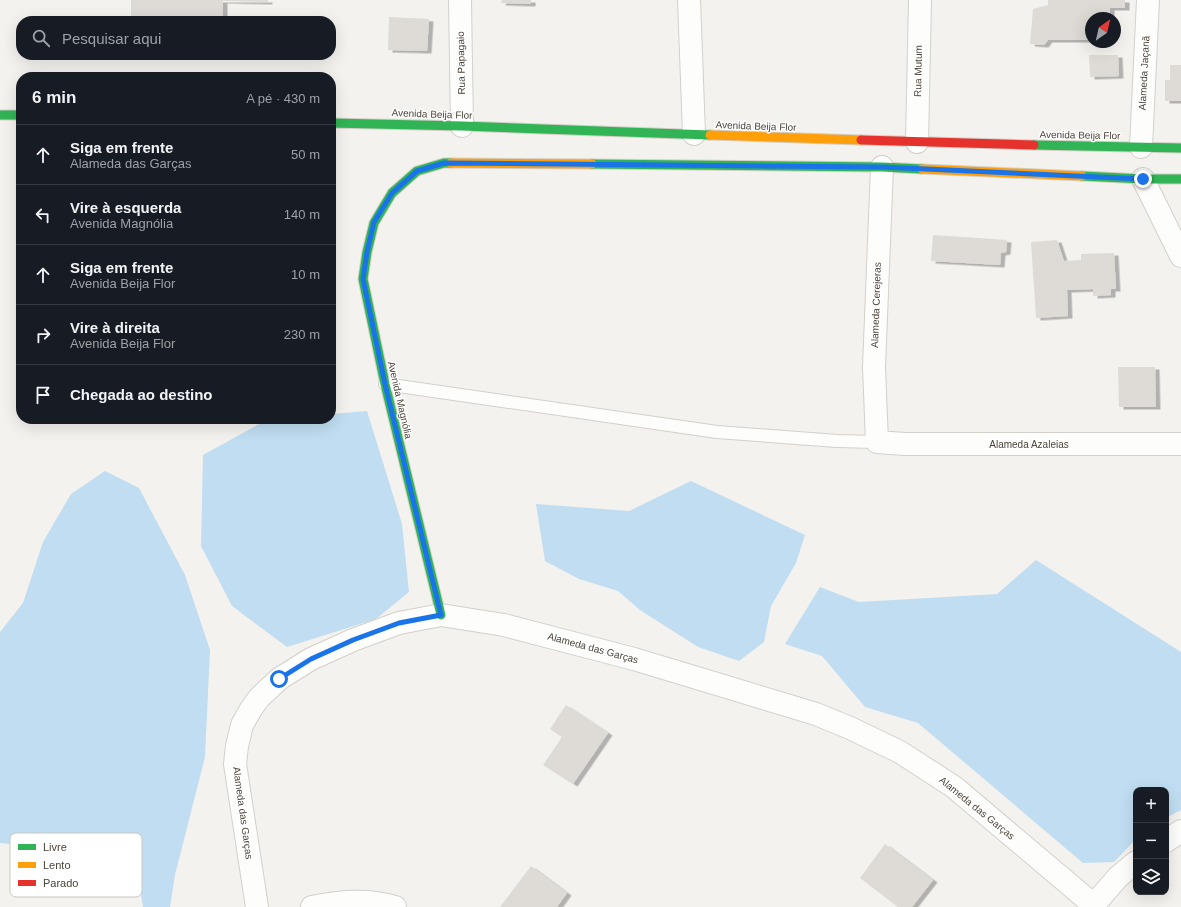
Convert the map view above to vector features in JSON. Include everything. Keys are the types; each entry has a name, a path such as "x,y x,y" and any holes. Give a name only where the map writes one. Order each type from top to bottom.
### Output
{"street":[{"name":"Rua Papagaio","path":"460,0 462,126"},
{"path":"689,0 694,134"},
{"name":"Rua Mutum","path":"917,142 920,0"},
{"name":"Alameda Jaçanã","path":"1141,147 1148,0"},
{"path":"0,115 16,115"},
{"name":"Avenida Beija Flor","path":"336,123 462,126 917,142 1181,148"},
{"name":"Avenida Magnólia","path":"441,615 385,384 363,279 374,222 392,193 417,171 444,163 882,167"},
{"path":"882,167 1143,179 1181,179"},
{"name":"Alameda Cerejeras","path":"876,442 874,367 882,167"},
{"path":"1143,179 1181,256"},
{"name":"Alameda Azaleias","path":"876,442 905,444 1181,444"},
{"name":"Alameda das Garças","path":"257,907 235,764 237,746 242,725 251,709 263,693 279,679 311,659 353,640 399,623 441,615 504,625 634,659 816,714 850,728 900,752 954,787 1094,906"},
{"path":"1169,839 1181,831"},
{"path":"1094,906 1118,877 1133,864"},
{"path":"312,907 356,902 381,903 395,907"}],"lane":[{"path":"385,384 717,432 837,441 876,442"}],"water":[{"path":"367,411 402,524 409,592 376,619 287,647 232,606 201,546 203,455 259,424 336,424 336,414"},
{"path":"105,471 139,488 185,575 210,650 205,757 175,875 170,907 143,907 141,897 142,833 10,833 10,844 0,843 0,632 23,603 43,542 71,494"},
{"path":"691,481 805,535 796,563 771,606 764,642 739,661 698,647 640,610 618,591 579,579 545,561 536,504 629,511"},
{"path":"1036,560 1181,652 1181,810 1169,816 1169,787 1133,787 1133,842 1114,862 1083,863 918,723 865,707 822,656 785,644 820,587 859,602 997,594"}],"building":[{"path":"131,0 268,0 268,2 223,1 223,16 131,16"},
{"path":"502,0 531,0 531,4 501,3"},
{"path":"1048,0 1125,0 1125,8 1110,8 1110,12 1085,12 1085,40 1048,40 1044,45 1030,44 1033,9 1048,5"},
{"path":"389,17 429,19 427,51 388,50"},
{"path":"1089,55 1118,55 1119,76 1090,77"},
{"path":"1170,65 1181,65 1181,101 1165,101 1165,80 1170,80"},
{"path":"933,235 1007,240 1006,252 1001,253 1000,265 931,261"},
{"path":"1057,240 1064,261 1081,260 1081,254 1114,253 1116,289 1111,289 1111,295 1093,296 1093,289 1067,290 1068,316 1036,318 1031,242"},
{"path":"1118,367 1155,367 1156,407 1119,407"},
{"path":"566,705 608,733 573,784 543,765 562,737 550,729"},
{"path":"885,844 933,880 912,907 898,907 860,878"},
{"path":"531,866 567,893 557,907 500,907"}],"traffic: fast":[{"path":"0,115 16,115"},
{"path":"336,123 710,135"},
{"path":"1034,145 1181,148"},
{"path":"441,615 385,384 363,279 367,252 374,223 392,193 417,171 444,163 451,163"},
{"path":"592,164 882,167 922,169"},
{"path":"1082,176 1181,179"}],"traffic: slow":[{"path":"710,135 861,140"},
{"path":"451,163 592,164"},
{"path":"922,169 1082,176"}],"traffic: jam":[{"path":"861,140 1034,145"}],"route":[{"path":"279,679 311,659 353,640 399,623 441,615 385,384 363,279 374,222 392,193 417,171 444,163 882,167 1143,179"}]}
